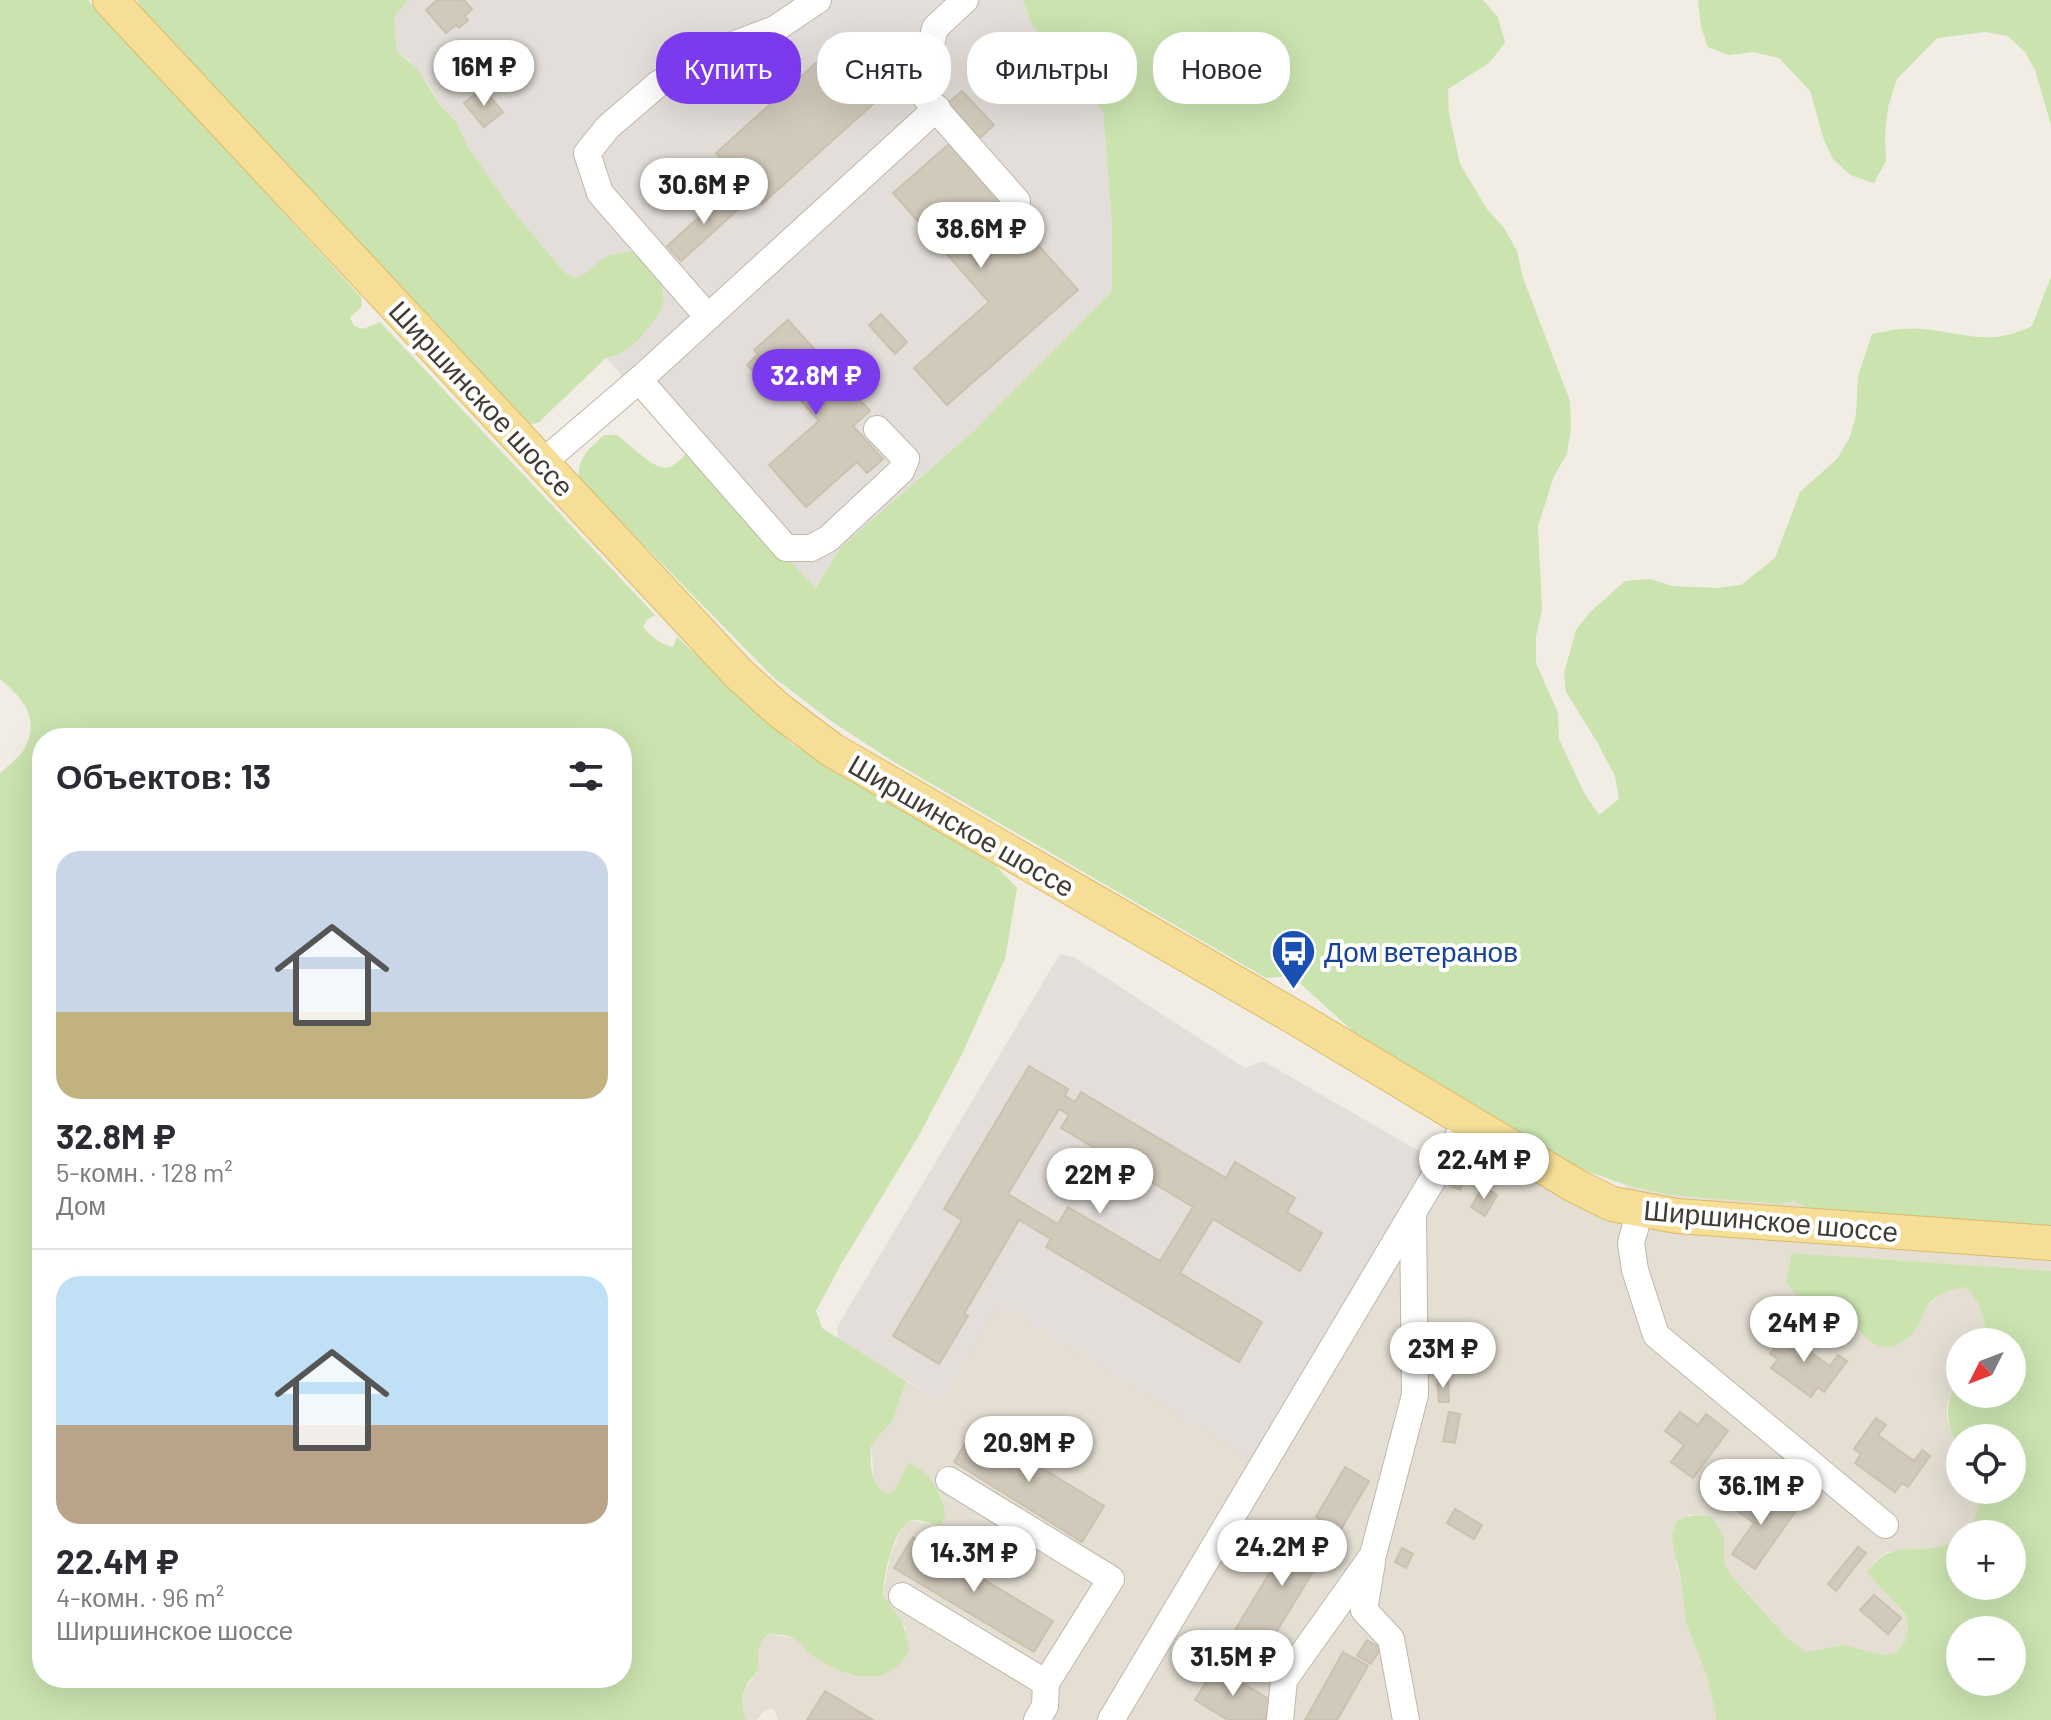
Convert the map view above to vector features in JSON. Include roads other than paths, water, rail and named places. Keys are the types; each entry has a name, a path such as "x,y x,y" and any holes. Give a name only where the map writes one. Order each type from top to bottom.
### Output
{"main road":[{"name":"Ширшинское шоссе","path":"110,0 739,674 780,711 832,750 1468,1120 1574,1185 1612,1204 1677,1216 2051,1243"}],"lane":[{"path":"708,317 600,193 587,153 608,127 658,84 717,51 775,29 818,0"},
{"path":"965,0 935,28 920,91 1017,201"},
{"path":"542,463 639,380 937,108"},
{"path":"639,380 786,548 811,548 828,539 901,471 906,459 877,429"},
{"path":"1111,1720 1468,1120"},
{"path":"1640,1210 1631,1243 1635,1270 1656,1335 1885,1525"},
{"path":"1406,1720 1391,1639 1364,1610 1373,1555 1415,1395 1413,1214"},
{"path":"949,1480 1111,1579 1046,1683 1045,1706 1037,1720"},
{"path":"1280,1720 1284,1680 1373,1555"},
{"path":"902,1596 1046,1683"}],"place":[{"name":"Дом ветеранов","path":"1293,990"}]}
